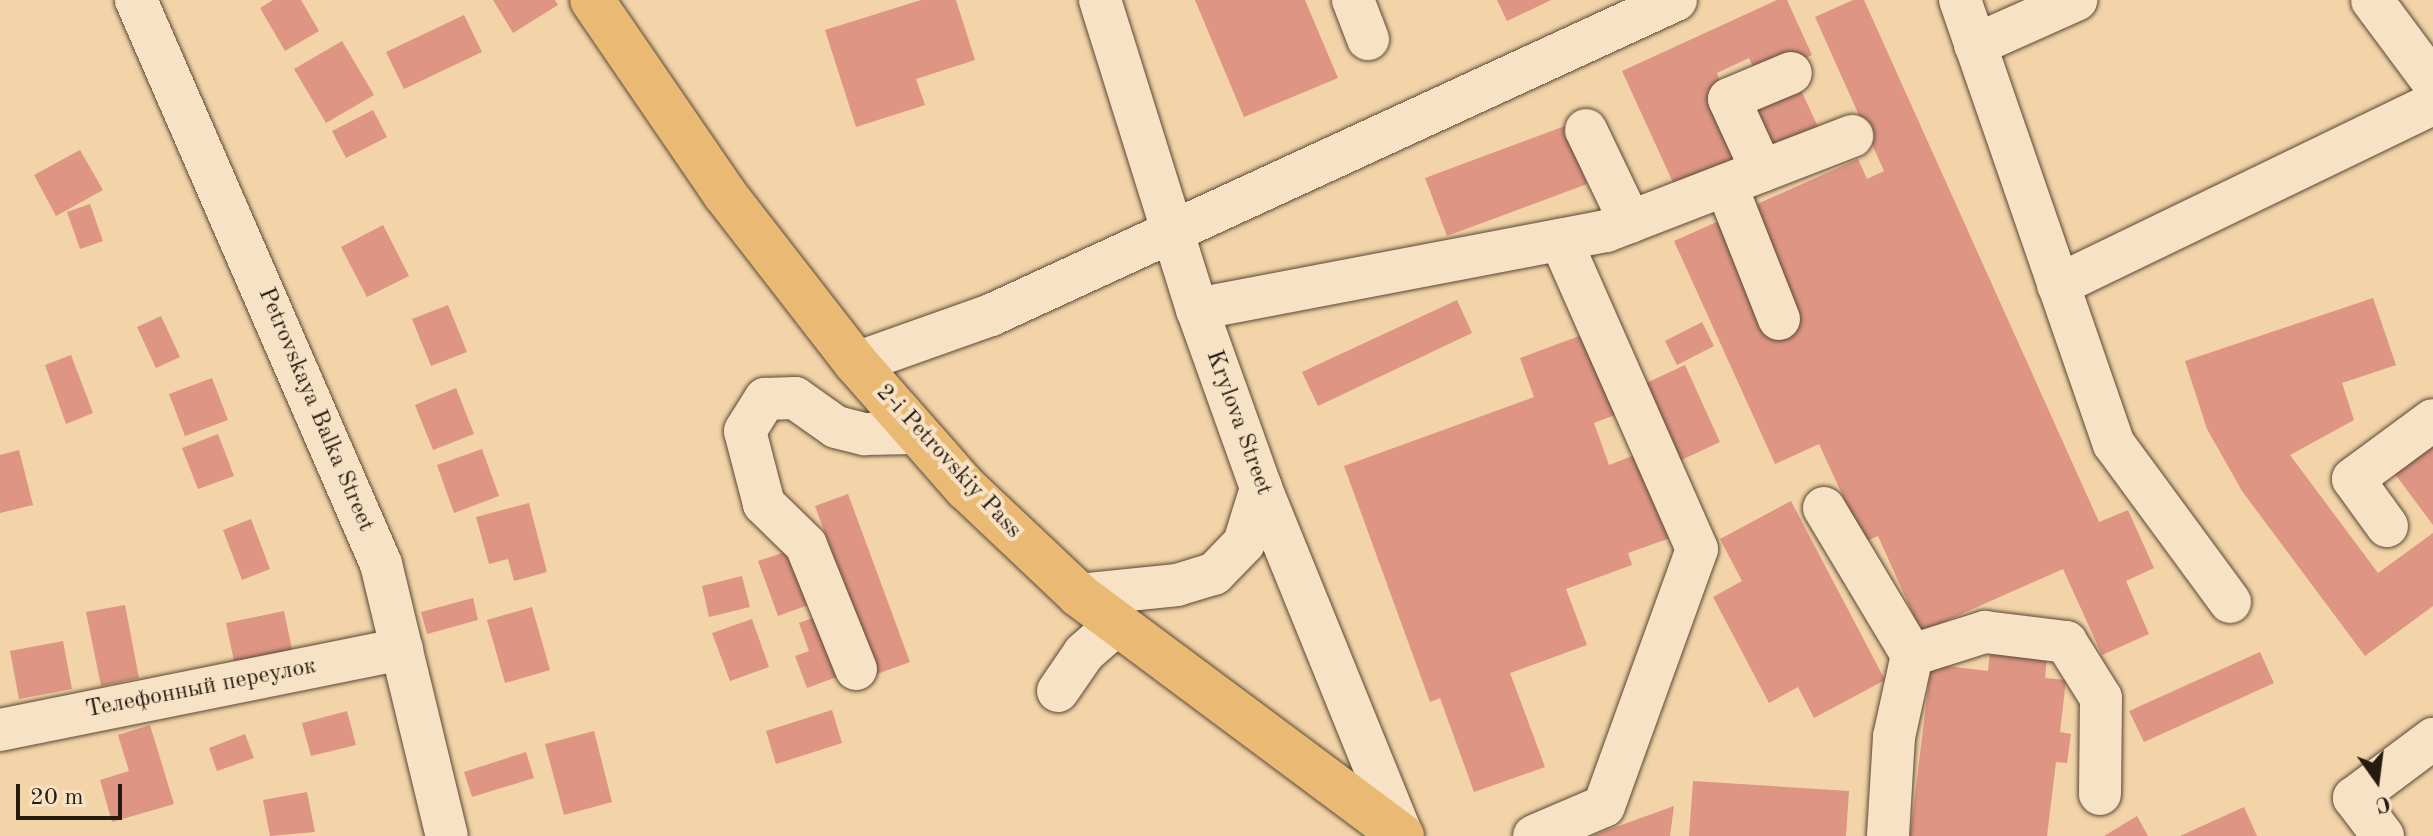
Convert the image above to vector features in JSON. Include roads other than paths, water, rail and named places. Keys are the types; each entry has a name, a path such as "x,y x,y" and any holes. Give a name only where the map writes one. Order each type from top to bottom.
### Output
{"main road":[{"name":"2-i Petrovskiy Pass","path":"592,0 724,193 914,433 1079,595 1401,833"}],"street":[{"name":"Petrovskaya Balka Street","path":"136,0 381,564 447,836"},
{"name":"Krylova Street","path":"1100,0 1197,309 1261,488 1401,833"},
{"path":"1353,0 1368,39"},
{"path":"856,363 991,315 1172,228 1676,0"},
{"path":"1960,0 2114,444 2230,602"},
{"path":"1975,45 2076,0"},
{"path":"2372,0 2433,82"},
{"path":"1779,319 1744,178 1729,99 1791,73"},
{"path":"2058,285 2433,104"},
{"path":"1586,130 1630,222"},
{"path":"1197,309 1561,240 1630,222 1852,136"},
{"path":"1534,836 1604,806 1697,549 1561,240"},
{"path":"856,669 806,545 764,504 745,431 765,399 795,398 836,427 865,434 914,433"},
{"path":"2387,526 2353,479 2433,420"},
{"path":"1079,595 1177,585 1214,574 1244,543 1261,488"},
{"path":"1824,508 1912,655 1894,737 1888,836"},
{"path":"1058,691 1084,653 1117,624"},
{"path":"1912,655 1985,632 2066,642 2101,698 2100,794"},
{"name":"Телефонный переулок","path":"0,730 402,649"},
{"path":"2383,836 2354,798 2433,739"}]}
